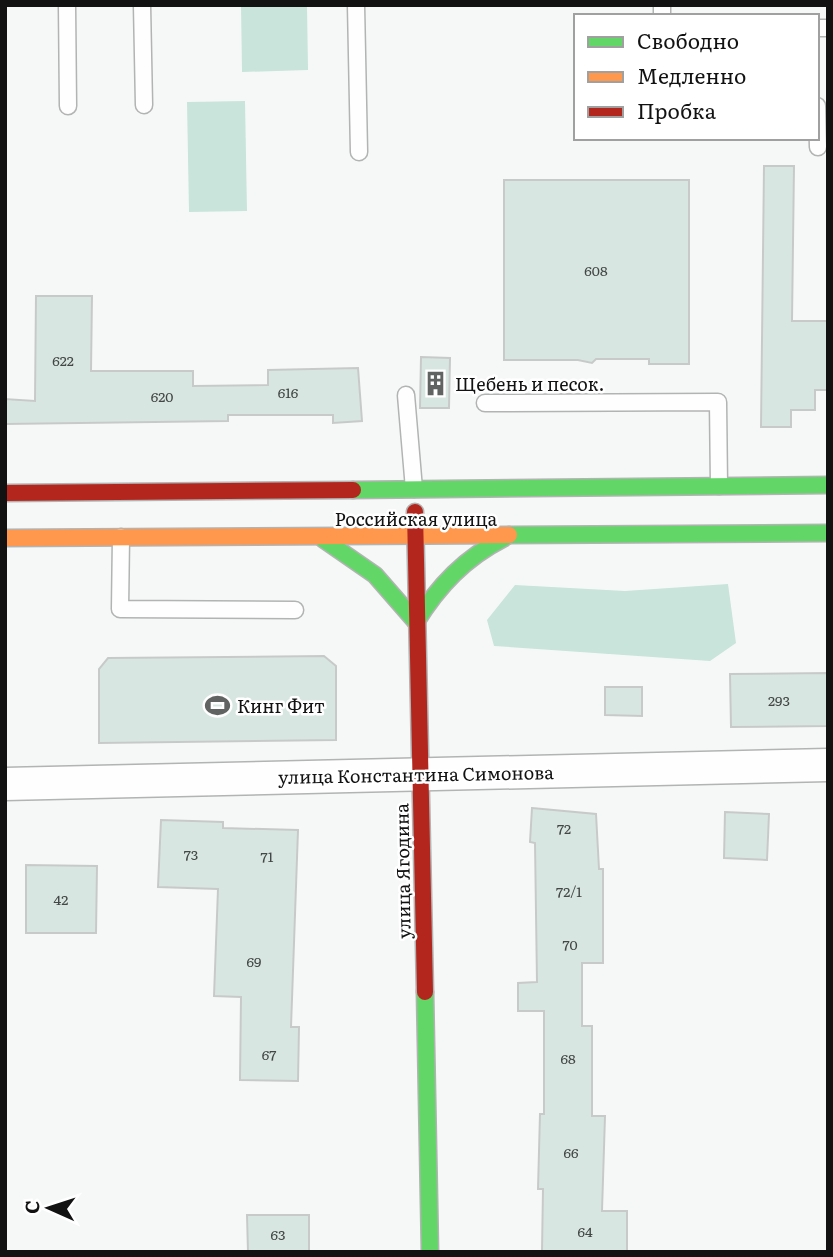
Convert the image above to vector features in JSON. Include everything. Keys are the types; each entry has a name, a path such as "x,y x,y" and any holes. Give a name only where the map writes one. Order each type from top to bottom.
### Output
{"main road":[{"name":"Российская улица","path":"5,493 828,485"},
{"name":"улица Ягодина","path":"414,489 430,1252"},
{"name":"Российская улица","path":"5,538 415,538 828,533"},
{"path":"320,538 353,554 372,569 416,622 433,594 458,566 488,546 508,537"}],"street":[{"name":"улица Константина Симонова","path":"5,784 828,765"}],"lane":[{"path":"67,5 68,106"},
{"path":"142,5 144,105"},
{"path":"356,5 359,152"},
{"path":"818,140 818,147"},
{"path":"406,395 414,489"},
{"path":"485,403 718,402 719,486"},
{"path":"121,537 120,609 295,610"}],"green space":[{"path":"241,5 307,5 308,70 242,72"},
{"path":"245,101 247,211 189,212 187,102"},
{"path":"728,584 736,643 710,661 494,646 487,620 515,585 625,591"}],"building":[{"path":"764,166 794,166 792,321 828,321 828,390 815,390 815,410 791,410 791,427 761,427"},
{"path":"504,180 689,180 689,364 649,364 649,359 596,359 592,363 578,360 504,360"},
{"path":"36,296 92,296 91,371 193,371 193,386 268,385 268,370 358,368 362,421 333,423 333,415 228,415 228,421 5,424 5,399 35,401"},
{"name":"Щебень и песок.","path":"421,357 450,358 449,408 420,408"},
{"name":"Кинг Фит","path":"324,656 336,666 336,740 99,743 99,669 108,658"},
{"path":"828,673 828,726 731,727 730,674"},
{"path":"605,687 642,687 642,716 605,715"},
{"path":"532,808 596,814 599,869 603,869 603,963 582,963 582,1026 592,1026 592,1116 605,1116 602,1211 627,1211 627,1252 542,1252 543,1189 538,1189 540,1114 544,1114 544,1011 518,1011 518,983 537,982 535,843 530,842"},
{"path":"725,812 769,814 767,860 724,858"},
{"path":"161,820 223,822 223,828 298,830 291,1027 299,1027 298,1081 240,1080 241,997 214,996 218,889 158,887"},
{"path":"26,865 97,866 96,933 26,933"},
{"path":"247,1215 309,1215 309,1252 248,1252"}],"traffic: fast":[{"path":"353,490 828,485"},
{"path":"509,535 828,533"},
{"path":"416,622 454,574 477,554 504,538"},
{"path":"323,539 375,575 416,622"},
{"path":"425,992 430,1252"}],"traffic: slow":[{"path":"5,538 509,535"}],"traffic: jam":[{"path":"5,493 353,490"},
{"path":"415,512 425,992"}],"place":[{"name":"Щебень и песок.","path":"435,383"},
{"name":"Кинг Фит","path":"217,705"}]}
